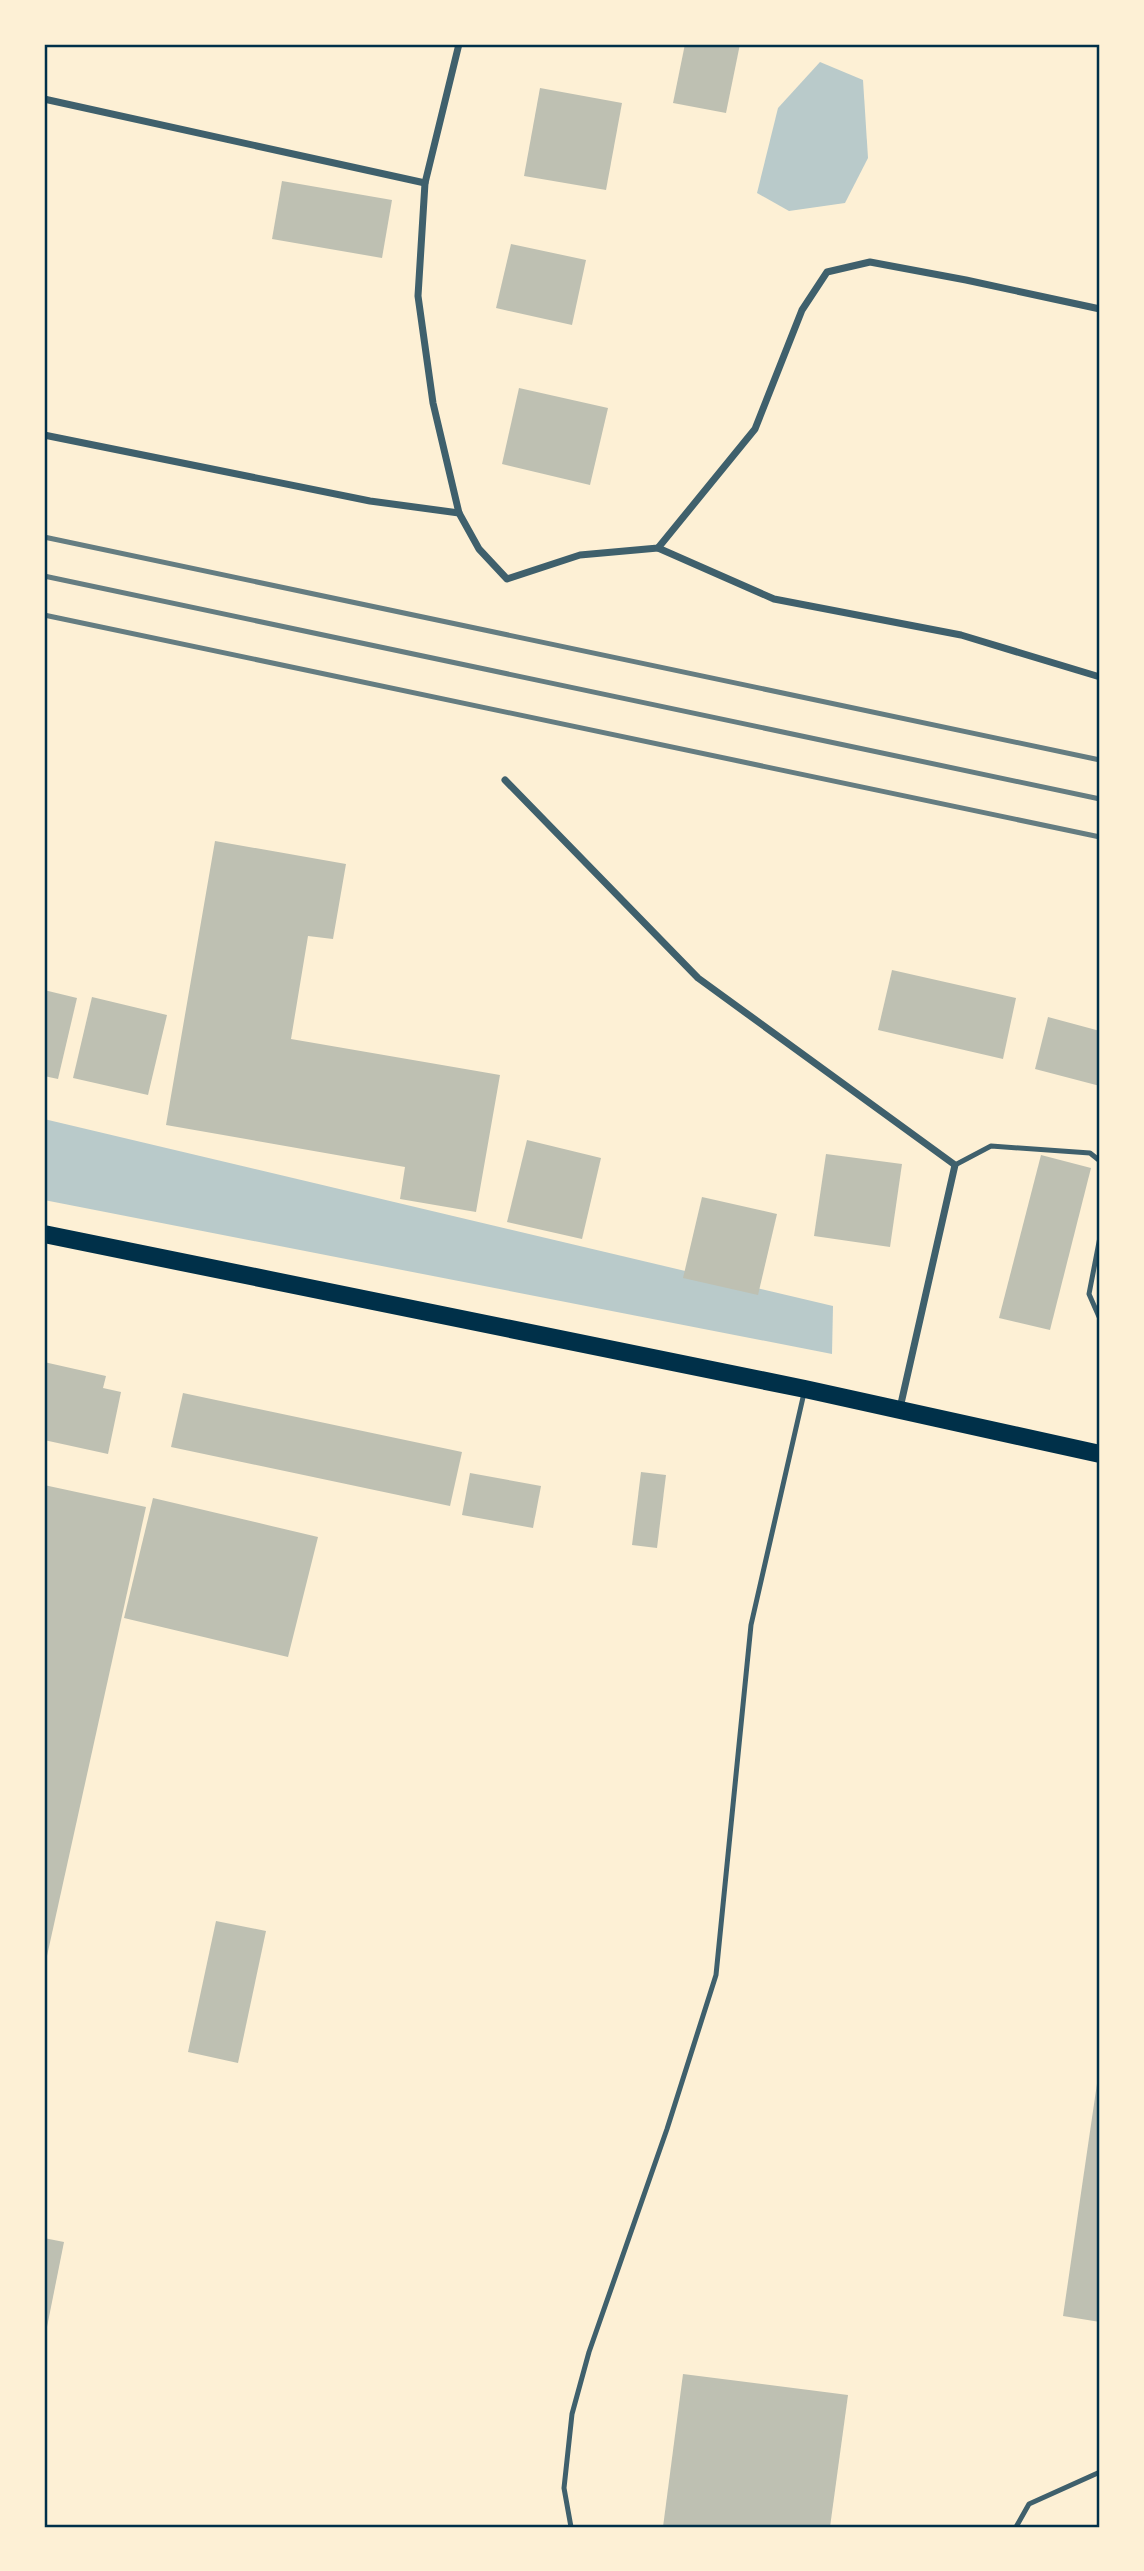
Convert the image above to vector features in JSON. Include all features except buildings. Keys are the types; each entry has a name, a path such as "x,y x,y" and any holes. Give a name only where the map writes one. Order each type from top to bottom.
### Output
{"main road":[{"path":"44,1234 805,1389 1100,1454"}],"street":[{"path":"459,44 425,183 418,296 433,403 459,513 480,549 507,579 580,555 658,548 774,599 961,635 1100,677"},
{"path":"44,99 425,183"},
{"path":"658,548 755,429 802,310 827,272 870,262 1100,309"},
{"path":"44,435 370,501 459,513"},
{"path":"505,780 698,978 955,1165 900,1409"}],"lane":[{"path":"955,1165 991,1146 1090,1153 1100,1161"},
{"path":"1100,1237 1089,1294 1100,1319"},
{"path":"571,2527 564,2488 575,2402 589,2352 667,2129 716,1975 751,1625 805,1389"},
{"path":"1016,2527 1029,2504 1100,2472"}],"shaded area":[{"path":"820,62 863,80 868,158 845,203 789,211 757,193 778,108"},
{"path":"44,1119 833,1306 832,1354 44,1200"}],"railway":[{"path":"44,537 1100,760"},
{"path":"44,576 1100,799"},
{"path":"44,615 1100,837"}]}
